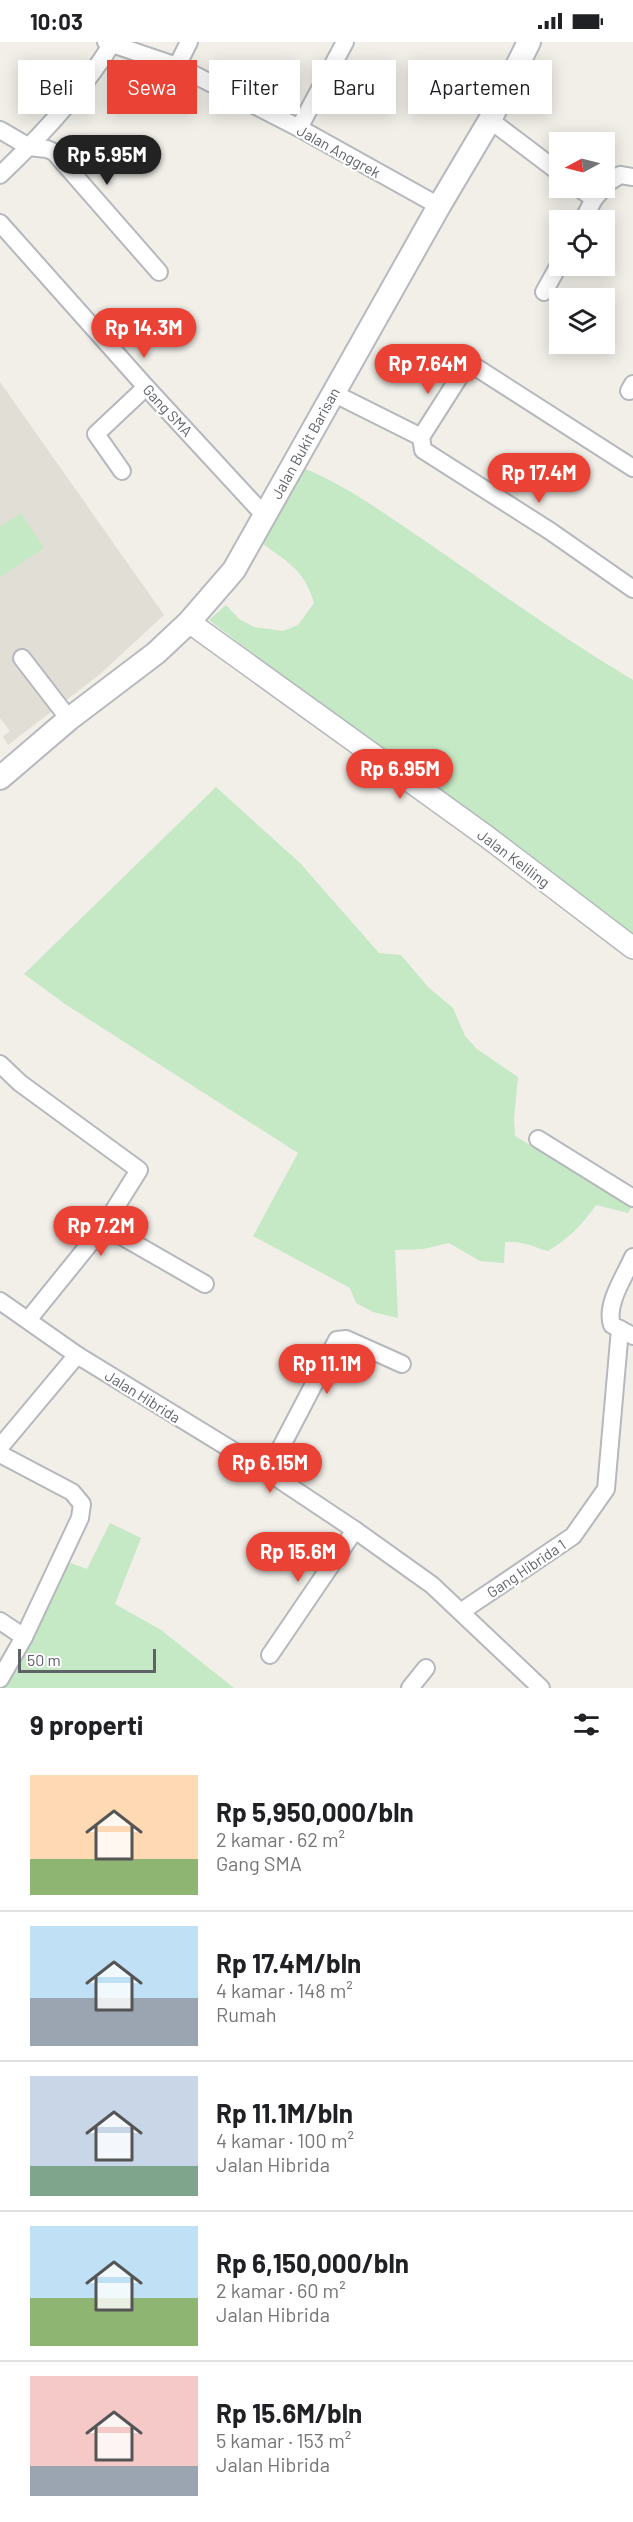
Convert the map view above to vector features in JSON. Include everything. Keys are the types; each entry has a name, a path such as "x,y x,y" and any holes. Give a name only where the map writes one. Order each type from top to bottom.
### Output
{"main road":[{"name":"Jalan Bukit Barisan","path":"0,778 69,719 156,653 189,622 234,570 438,206 490,120 529,42"}],"street":[{"path":"180,60 189,42"},
{"path":"299,128 345,42"},
{"path":"0,175 29,147 78,91 110,43"},
{"name":"Jalan Anggrek","path":"110,43 160,60"},
{"name":"Jalan Anggrek","path":"197,76 299,128 438,206"},
{"path":"490,120 549,164"},
{"path":"0,130 29,147 54,152 159,272"},
{"path":"588,210 594,199 609,182 621,175 633,177"},
{"name":"Gang SMA","path":"0,223 146,387 266,516"},
{"path":"544,292 553,276"},
{"path":"633,468 474,366 465,368 421,437 423,450 550,531 633,589"},
{"path":"122,471 96,434 146,387"},
{"path":"333,393 421,437"},
{"name":"Jalan Keliling","path":"189,622 486,836 633,948"},
{"path":"22,658 69,719"},
{"path":"0,1065 20,1083 139,1170 104,1226 28,1320"},
{"path":"538,1139 633,1198"},
{"path":"104,1226 205,1284"},
{"path":"627,1333 612,1325 610,1311 633,1257"},
{"name":"Jalan Hibrida","path":"0,1301 77,1355 268,1472 432,1585 462,1611 534,1686"},
{"name":"Gang Hibrida 1","path":"462,1611 573,1536 606,1489 627,1333"},
{"path":"268,1472 337,1340 346,1340 402,1364"},
{"path":"0,1447 77,1355"},
{"path":"0,1454 72,1492 82,1504 80,1518 24,1637 0,1679"},
{"path":"270,1655 355,1530"},
{"path":"0,1621 24,1637"},
{"path":"410,1688 426,1668"}],"shaded area":[{"path":"0,382 164,615 100,674 8,745 3,737 10,731 0,718"}],"green space":[{"path":"303,468 367,502 555,630 633,680 633,943 209,620 226,605 239,619 254,627 283,631 298,625 314,603 306,583 294,568 263,544"},
{"path":"21,513 44,548 0,577 0,527"},
{"path":"216,787 300,863 379,953 401,955 428,987 453,1008 465,1036 477,1049 518,1077 514,1119 515,1136 596,1184 631,1208 628,1213 596,1205 575,1231 548,1251 522,1243 505,1242 504,1263 480,1261 449,1243 423,1249 395,1250 398,1318 373,1312 356,1303 350,1288 253,1236 298,1153 65,1004 24,974"},
{"path":"110,1523 141,1538 115,1604 161,1630 234,1688 2,1688 68,1562 87,1569"}]}
